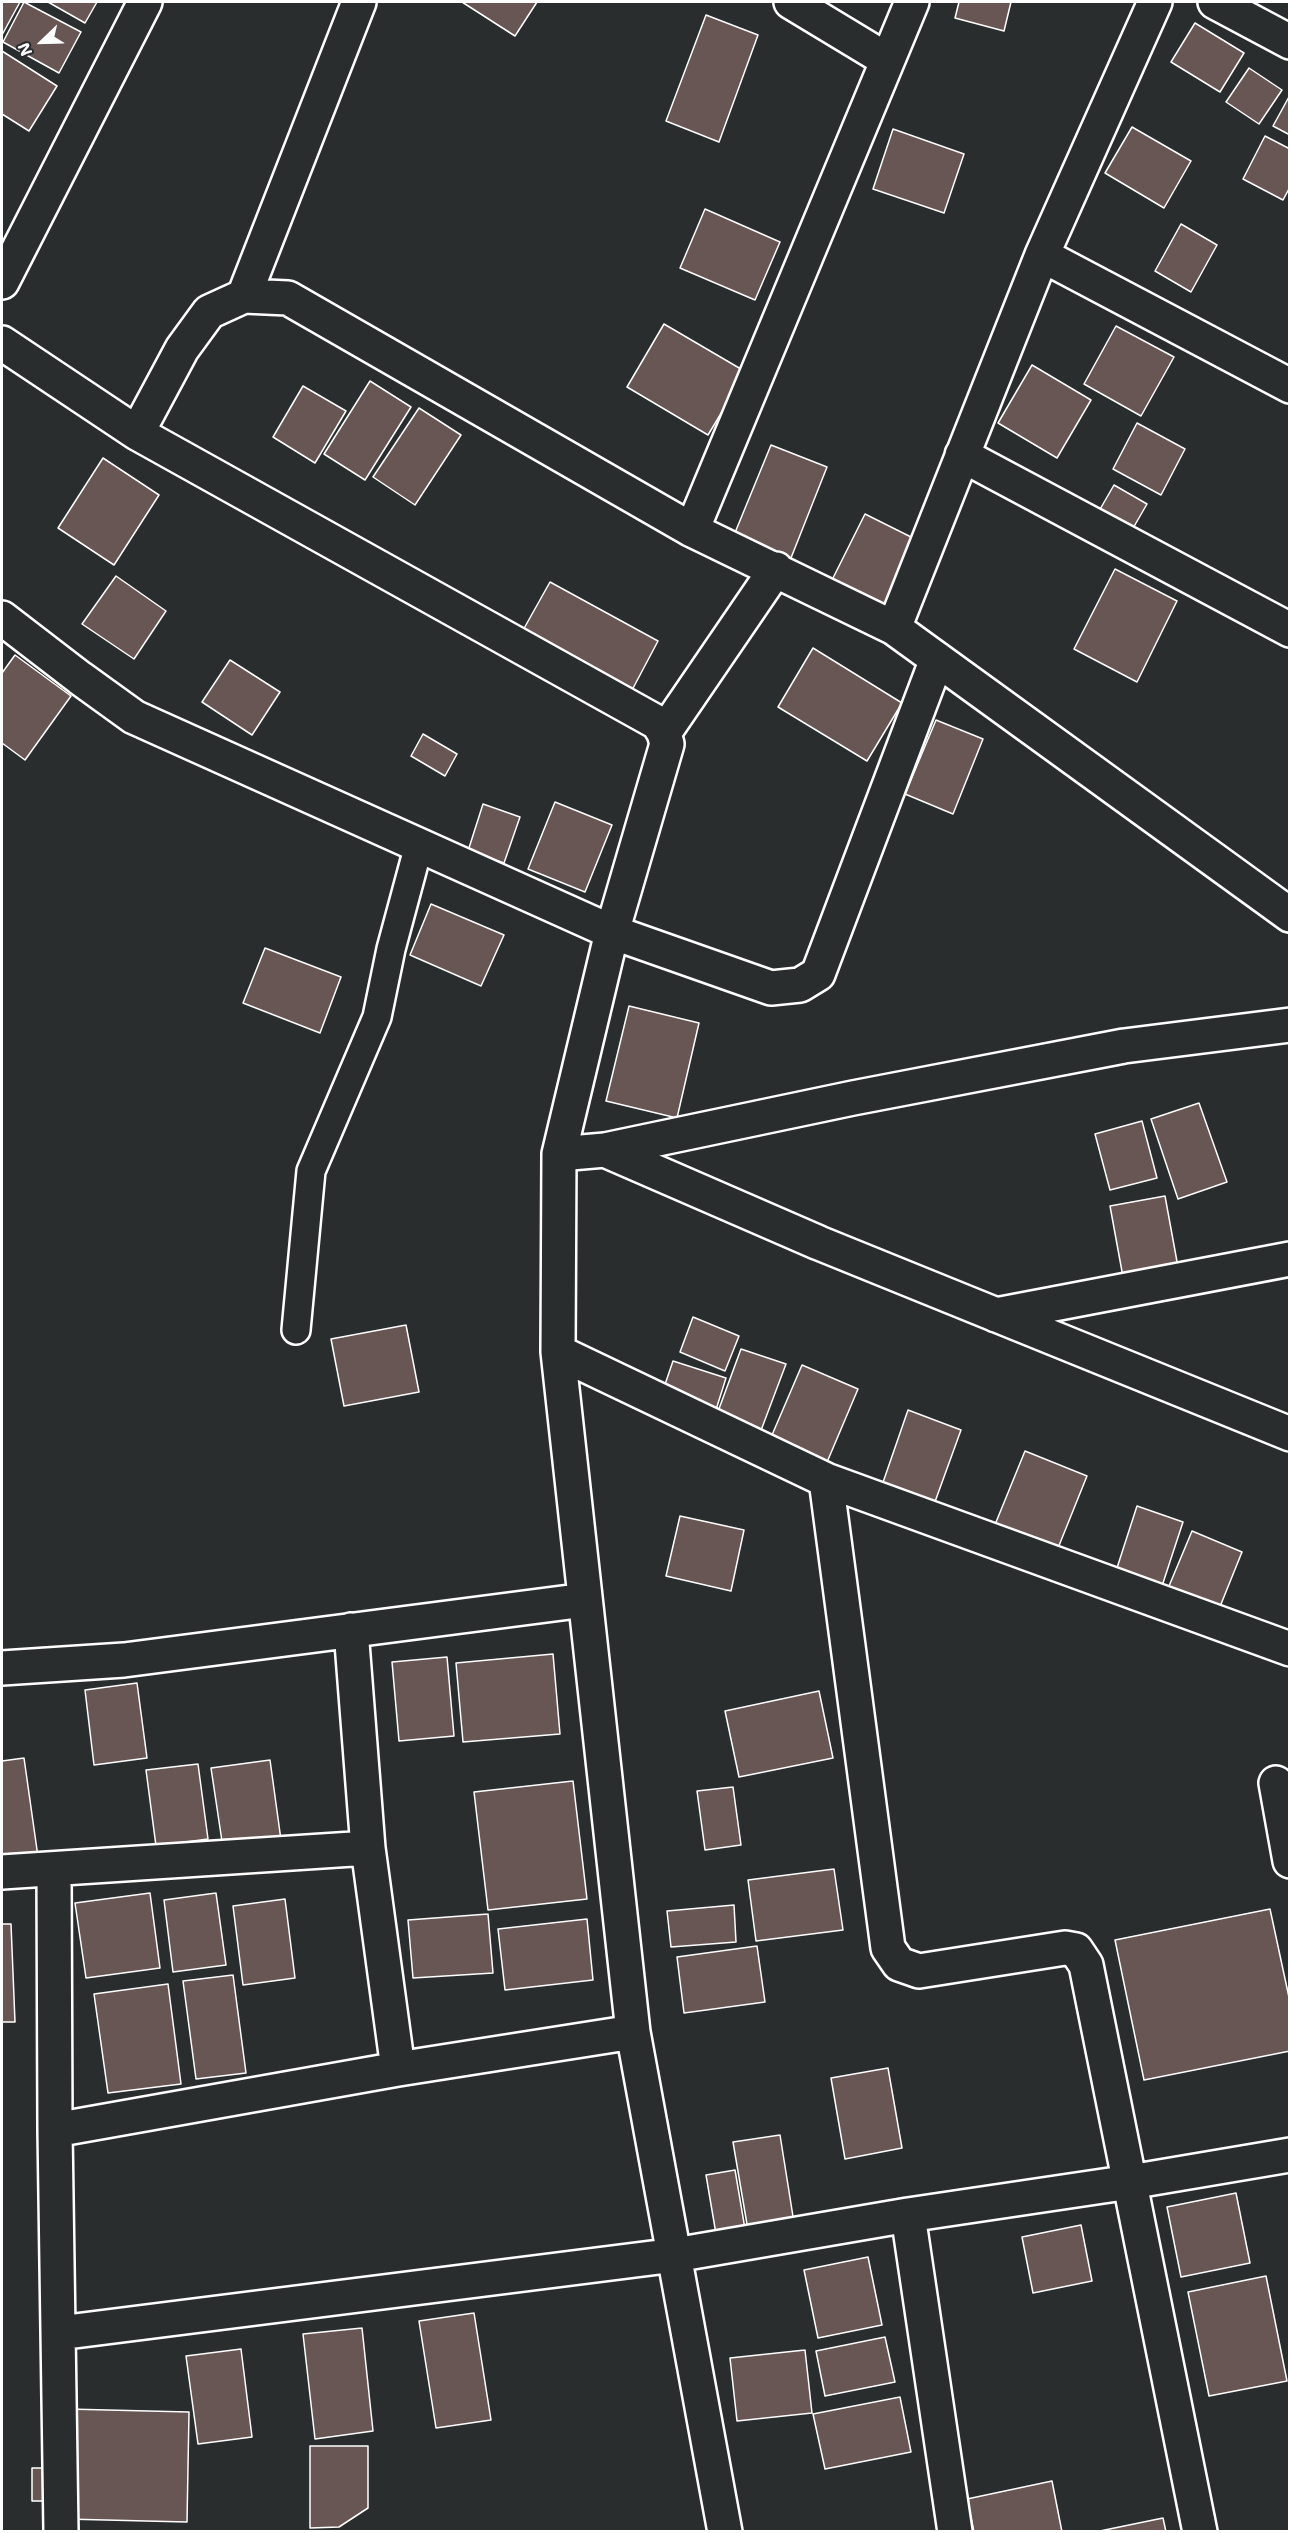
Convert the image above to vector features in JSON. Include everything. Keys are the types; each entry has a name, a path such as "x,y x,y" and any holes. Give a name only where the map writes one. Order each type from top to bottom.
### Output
{"street":[{"path":"2,282 145,2"},
{"path":"244,296 359,2"},
{"path":"791,2 887,60"},
{"path":"692,530 912,2"},
{"path":"894,628 1042,255 1155,2"},
{"path":"1215,2 1290,42"},
{"path":"1042,255 1290,386"},
{"path":"137,433 182,349 209,312 244,296 288,298 692,530 894,628 1290,915"},
{"path":"2,344 137,433 658,723 664,733 667,744 612,932 559,1154 558,1352 633,2031 725,2532"},
{"path":"962,454 1290,630"},
{"path":"664,733 776,569"},
{"path":"2,618 134,717 612,932 771,988 800,985 818,974 937,659"},
{"path":"559,1154 605,1150 853,1098 1124,1046 1290,1025"},
{"path":"605,1150 819,1243 1290,1434"},
{"path":"996,1315 1290,1259"},
{"path":"558,1352 826,1480 1290,1649"},
{"path":"826,1480 888,1948 899,1964 919,1971 1065,1948 1076,1950 1086,1965 1200,2532"},
{"path":"2,1668 124,1660 585,1600"},
{"path":"351,1630 368,1848 398,2069"},
{"path":"1276,1783 1290,1861"},
{"path":"2,1872 368,1848"},
{"path":"54,1869 61,2532"},
{"path":"55,2130 398,2069 633,2031"},
{"path":"58,2333 675,2255 908,2215 1130,2182 1290,2155"},
{"path":"908,2215 955,2532"}],"lane":[{"path":"296,1330 311,1171 377,1017 391,949 419,845"}],"building":[{"path":"2,2 20,2 2,35"},
{"path":"24,2 81,32 59,73 3,42"},
{"path":"48,2 97,2 85,23"},
{"path":"462,2 537,2 515,36"},
{"path":"959,2 1011,2 1004,31 955,18"},
{"path":"706,15 758,35 719,142 666,121"},
{"path":"1195,23 1244,53 1220,92 1171,62"},
{"path":"2,51 57,86 29,131 2,114"},
{"path":"1249,68 1282,90 1259,124 1226,102"},
{"path":"1290,95 1290,135 1273,126"},
{"path":"1132,127 1191,161 1164,208 1105,173"},
{"path":"893,129 964,154 944,213 873,189"},
{"path":"1265,136 1290,149 1290,187 1283,200 1243,179"},
{"path":"705,209 780,242 755,300 680,268"},
{"path":"1181,224 1217,245 1191,292 1155,271"},
{"path":"664,324 746,372 708,435 627,387"},
{"path":"1116,326 1174,357 1141,416 1084,384"},
{"path":"1032,365 1091,400 1057,458 998,423"},
{"path":"370,381 411,407 365,480 324,454"},
{"path":"303,386 346,411 315,463 273,437"},
{"path":"419,408 461,435 415,505 373,477"},
{"path":"1137,423 1185,449 1161,495 1113,469"},
{"path":"771,445 827,467 789,563 732,540"},
{"path":"103,458 159,495 114,565 58,528"},
{"path":"1114,485 1147,504 1132,530 1099,511"},
{"path":"865,514 921,542 882,620 826,592"},
{"path":"1115,569 1177,601 1137,682 1074,649"},
{"path":"116,576 166,611 134,659 82,624"},
{"path":"550,582 658,641 631,692 522,632"},
{"path":"813,648 902,703 867,761 778,707"},
{"path":"15,655 71,696 25,760 2,743 2,673"},
{"path":"230,660 280,692 252,735 202,702"},
{"path":"936,720 983,739 953,814 905,794"},
{"path":"423,734 457,754 445,776 411,756"},
{"path":"555,802 612,825 585,892 528,869"},
{"path":"483,804 520,817 504,863 468,851"},
{"path":"431,904 504,935 481,986 410,955"},
{"path":"265,948 341,977 320,1033 243,1003"},
{"path":"629,1006 699,1023 677,1118 606,1101"},
{"path":"1199,1103 1227,1182 1178,1199 1151,1119"},
{"path":"1142,1121 1157,1178 1110,1190 1095,1134"},
{"path":"1165,1196 1178,1267 1123,1277 1110,1206"},
{"path":"693,1317 739,1336 725,1371 680,1352"},
{"path":"406,1325 419,1392 344,1406 331,1339"},
{"path":"741,1349 786,1364 757,1441 713,1425"},
{"path":"673,1361 726,1378 714,1416 660,1399"},
{"path":"802,1365 858,1389 822,1474 766,1449"},
{"path":"908,1410 961,1430 932,1510 880,1491"},
{"path":"1025,1451 1087,1476 1054,1558 992,1532"},
{"path":"1137,1506 1183,1522 1162,1586 1116,1571"},
{"path":"680,1516 744,1530 731,1591 666,1576"},
{"path":"1192,1531 1242,1552 1215,1619 1164,1598"},
{"path":"553,1654 560,1734 463,1742 456,1663"},
{"path":"447,1657 454,1736 399,1741 392,1662"},
{"path":"137,1683 147,1758 94,1765 85,1690"},
{"path":"819,1691 833,1758 739,1777 725,1711"},
{"path":"24,1758 39,1864 2,1868 2,1761"},
{"path":"270,1760 281,1840 223,1848 211,1768"},
{"path":"198,1764 208,1839 156,1846 146,1770"},
{"path":"573,1781 587,1899 488,1910 474,1792"},
{"path":"733,1787 741,1845 705,1850 697,1791"},
{"path":"834,1869 843,1930 756,1941 748,1880"},
{"path":"150,1893 160,1968 86,1978 75,1903"},
{"path":"216,1893 226,1965 173,1972 164,1900"},
{"path":"285,1899 295,1978 243,1985 233,1906"},
{"path":"734,1905 736,1942 671,1947 667,1911"},
{"path":"1270,1909 1290,2002 1290,2051 1144,2080 1115,1940"},
{"path":"488,1914 493,1973 413,1978 408,1920"},
{"path":"587,1919 593,1980 505,1990 498,1929"},
{"path":"2,1924 11,1924 15,2022 2,2022"},
{"path":"757,1946 765,2002 684,2013 677,1957"},
{"path":"233,1975 246,2073 196,2079 183,1981"},
{"path":"168,1984 181,2084 108,2093 94,1994"},
{"path":"888,2068 902,2148 845,2159 831,2078"},
{"path":"780,2135 795,2229 749,2236 733,2142"},
{"path":"735,2170 745,2229 716,2234 706,2175"},
{"path":"1236,2193 1250,2263 1181,2277 1167,2207"},
{"path":"1081,2225 1092,2281 1033,2293 1022,2237"},
{"path":"868,2257 882,2325 818,2338 804,2270"},
{"path":"1266,2276 1287,2381 1209,2396 1188,2292"},
{"path":"474,2313 491,2420 436,2428 419,2321"},
{"path":"362,2328 373,2431 315,2439 303,2334"},
{"path":"885,2337 895,2382 825,2396 816,2351"},
{"path":"241,2349 252,2437 198,2444 186,2356"},
{"path":"805,2350 812,2413 737,2421 730,2358"},
{"path":"900,2397 911,2452 825,2469 813,2414"},
{"path":"67,2409 189,2412 187,2522 65,2519"},
{"path":"310,2446 368,2446 368,2508 339,2527 310,2528"},
{"path":"32,2468 54,2468 54,2501 32,2501"},
{"path":"1052,2481 1062,2532 974,2532 967,2499"},
{"path":"1163,2518 1166,2532 1095,2532"}]}
